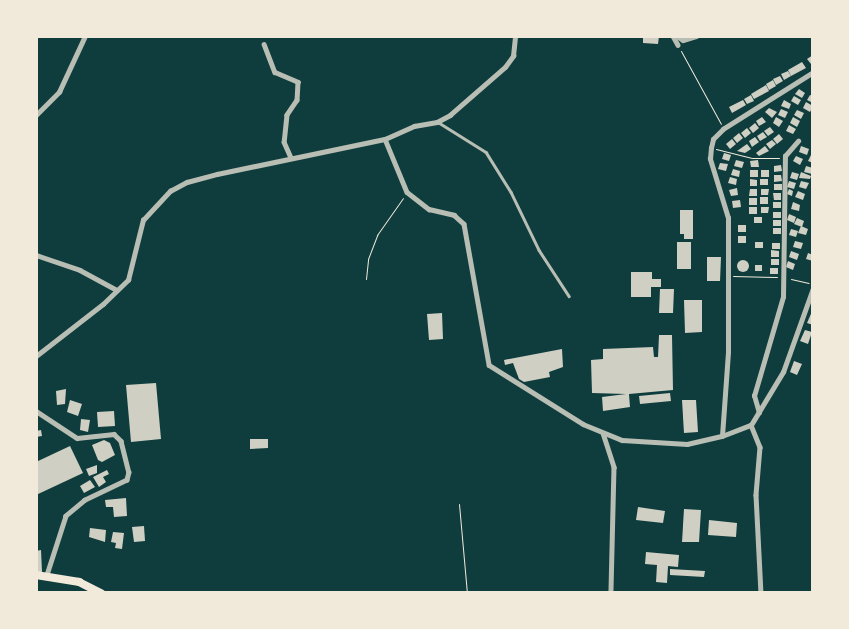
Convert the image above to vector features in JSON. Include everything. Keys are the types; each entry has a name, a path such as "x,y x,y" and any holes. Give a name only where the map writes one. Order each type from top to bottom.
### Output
{"main road":[{"path":"36,575 47,575 79,582 101,593"}],"street":[{"path":"36,115 59,92 85,36"},
{"path":"36,356 128,280 144,220 170,191 210,176 385,139 414,126 437,122 450,115 504,67 512,56 515,36"},
{"path":"673,36 678,45"},
{"path":"677,36 683,40 696,36"},
{"path":"264,44 275,72 298,82 297,100 287,115 284,142 291,158"},
{"path":"722,436 728,352 728,218 710,159 711,148 714,139 723,129 813,72"},
{"path":"385,139 407,192 429,209 454,215 464,224 489,366 603,433 622,440 657,444 687,444 722,436 751,425 783,372 813,288"},
{"path":"759,413 754,396 783,297 785,156 798,140"},
{"path":"36,255 80,270 118,290"},
{"path":"36,411 77,438 114,434 121,441 129,472 127,480 85,500 66,516 47,575"},
{"path":"751,425 760,447 756,495 761,593"},
{"path":"603,433 614,467 611,593"}],"lane":[{"path":"437,122 486,152 511,192 539,250 569,296"}],"path":[{"path":"678,45 723,129"},
{"path":"711,148 752,158 785,156"},
{"path":"366,279 368,260 378,235 389,214 407,192"},
{"path":"728,276 782,277 813,284"},
{"path":"459,504 467,593"}],"building":[{"path":"643,36 659,36 658,44 643,43"},
{"path":"813,55 813,63 811,64 807,59"},
{"path":"802,62 806,68 791,76 788,70"},
{"path":"788,71 791,76 784,80 781,74"},
{"path":"780,76 783,81 776,85 773,79"},
{"path":"773,80 776,86 769,90 766,84"},
{"path":"766,85 769,91 754,99 751,94"},
{"path":"799,89 805,93 802,98 795,94"},
{"path":"751,95 754,101 747,104 744,99"},
{"path":"810,95 813,96 813,103 807,100"},
{"path":"794,96 801,100 798,105 791,101"},
{"path":"743,100 746,105 732,113 729,107"},
{"path":"784,100 791,104 789,109 781,106"},
{"path":"806,102 813,106 810,112 803,108"},
{"path":"769,108 777,112 772,118 765,112"},
{"path":"781,109 788,112 785,118 778,115"},
{"path":"797,110 804,113 801,119 794,115"},
{"path":"762,117 766,122 759,126 756,121"},
{"path":"776,117 783,121 779,127 773,123"},
{"path":"793,117 800,121 797,127 790,123"},
{"path":"755,123 759,128 753,133 749,128"},
{"path":"789,125 796,129 793,134 786,131"},
{"path":"770,127 774,132 768,136 764,131"},
{"path":"747,128 751,133 745,138 741,133"},
{"path":"763,132 767,137 760,141 757,136"},
{"path":"739,133 743,138 737,143 733,138"},
{"path":"779,134 783,139 777,144 773,139"},
{"path":"755,137 759,142 752,147 749,141"},
{"path":"732,139 736,144 730,149 726,144"},
{"path":"772,140 776,144 770,149 766,144"},
{"path":"747,144 751,149 745,153 737,151"},
{"path":"765,146 769,151 759,156 756,153"},
{"path":"801,146 809,149 807,155 799,152"},
{"path":"724,153 731,155 729,161 722,159"},
{"path":"811,155 813,156 813,163 808,161"},
{"path":"796,156 803,159 800,165 793,161"},
{"path":"736,160 744,162 742,168 734,166"},
{"path":"758,160 759,167 751,167 750,161"},
{"path":"720,163 728,164 726,171 718,169"},
{"path":"781,165 782,171 774,172 774,166"},
{"path":"806,166 813,168 812,174 804,172"},
{"path":"733,169 740,171 739,177 731,175"},
{"path":"750,170 758,170 758,177 750,177"},
{"path":"761,170 769,170 769,177 761,177"},
{"path":"792,172 799,174 797,180 790,178"},
{"path":"801,172 811,176 810,179 799,178"},
{"path":"774,175 781,175 782,181 774,182"},
{"path":"730,177 737,179 736,185 728,183"},
{"path":"750,179 757,180 757,186 750,186"},
{"path":"760,179 768,179 768,185 760,185"},
{"path":"789,181 796,183 794,189 787,187"},
{"path":"801,181 809,183 806,189 799,187"},
{"path":"774,184 782,184 782,190 774,190"},
{"path":"737,188 738,195 731,196 729,190"},
{"path":"750,189 757,189 757,196 749,196"},
{"path":"761,189 769,189 768,195 761,195"},
{"path":"789,189 793,191 792,196 787,194"},
{"path":"798,191 805,194 803,200 795,197"},
{"path":"773,193 781,193 781,200 774,200"},
{"path":"760,197 768,197 768,204 760,204"},
{"path":"749,198 757,198 757,205 749,205"},
{"path":"740,200 741,207 733,208 732,201"},
{"path":"773,202 781,202 781,208 773,208"},
{"path":"793,202 800,205 799,211 791,209"},
{"path":"749,207 757,207 757,214 749,214"},
{"path":"761,207 769,207 768,213 761,213"},
{"path":"680,210 693,210 693,239 684,239 684,234 680,234"},
{"path":"773,212 781,212 781,218 773,218"},
{"path":"789,214 796,217 794,223 787,220"},
{"path":"754,217 762,217 762,223 754,223"},
{"path":"797,218 804,221 802,227 794,224"},
{"path":"773,220 781,220 781,226 773,226"},
{"path":"738,225 746,225 746,232 738,232"},
{"path":"801,226 808,229 806,235 798,233"},
{"path":"773,228 781,228 781,234 773,234"},
{"path":"791,229 798,231 796,237 789,235"},
{"path":"738,236 746,236 746,243 738,243"},
{"path":"795,241 803,243 801,249 793,247"},
{"path":"677,242 691,242 691,269 677,269"},
{"path":"755,242 763,242 763,248 755,248"},
{"path":"772,243 780,243 780,249 772,249"},
{"path":"771,250 779,251 779,257 771,257"},
{"path":"791,251 799,254 797,260 789,257"},
{"path":"808,253 813,255 813,261 806,259"},
{"path":"707,257 721,257 720,281 707,281"},
{"path":"771,259 779,259 779,265 771,265"},
{"path":"743,260 749,266 743,272 737,266"},
{"path":"788,261 795,264 793,270 786,267"},
{"path":"755,265 762,265 762,271 755,271"},
{"path":"770,268 778,268 778,274 770,274"},
{"path":"631,272 652,272 652,279 661,279 661,287 651,287 651,297 631,297"},
{"path":"660,289 674,289 673,313 659,313"},
{"path":"684,300 702,300 702,332 685,333"},
{"path":"813,309 813,325 807,323"},
{"path":"442,313 443,339 429,340 427,314"},
{"path":"805,330 812,332 808,344 800,341"},
{"path":"659,335 672,335 673,390 629,394 630,407 603,411 602,397 626,394 592,393 591,360 603,359 603,349 653,347 654,357 658,357"},
{"path":"562,349 563,367 549,372 550,377 524,382 519,379 513,363 505,365 504,360"},
{"path":"794,361 802,364 797,375 790,372"},
{"path":"156,383 161,439 131,442 126,385"},
{"path":"66,389 65,404 57,405 56,391"},
{"path":"670,393 671,401 640,404 639,396"},
{"path":"70,400 82,404 78,416 67,412"},
{"path":"682,400 696,400 698,432 684,433"},
{"path":"114,411 115,426 98,427 97,412"},
{"path":"81,419 90,420 88,432 80,430"},
{"path":"41,430 42,436 36,437 36,431"},
{"path":"250,439 268,439 268,448 250,449"},
{"path":"104,440 110,443 115,455 102,462 98,460 92,445"},
{"path":"70,446 83,473 36,495 36,462"},
{"path":"97,465 97,473 89,476 86,469"},
{"path":"107,470 109,474 103,477 106,482 99,487 93,477"},
{"path":"90,480 95,487 84,493 80,486"},
{"path":"126,498 127,516 114,517 113,507 106,507 105,500"},
{"path":"638,507 665,511 663,523 636,520"},
{"path":"684,509 701,510 699,542 682,542"},
{"path":"709,520 737,523 736,537 708,535"},
{"path":"144,526 145,541 134,542 132,527"},
{"path":"90,528 106,530 105,542 89,537"},
{"path":"113,532 124,533 122,549 115,548 116,543 111,542"},
{"path":"41,550 42,572 36,572 36,551"},
{"path":"646,552 679,555 678,567 668,566 667,583 656,582 657,565 645,564"},
{"path":"670,569 705,571 704,577 670,575"}]}
